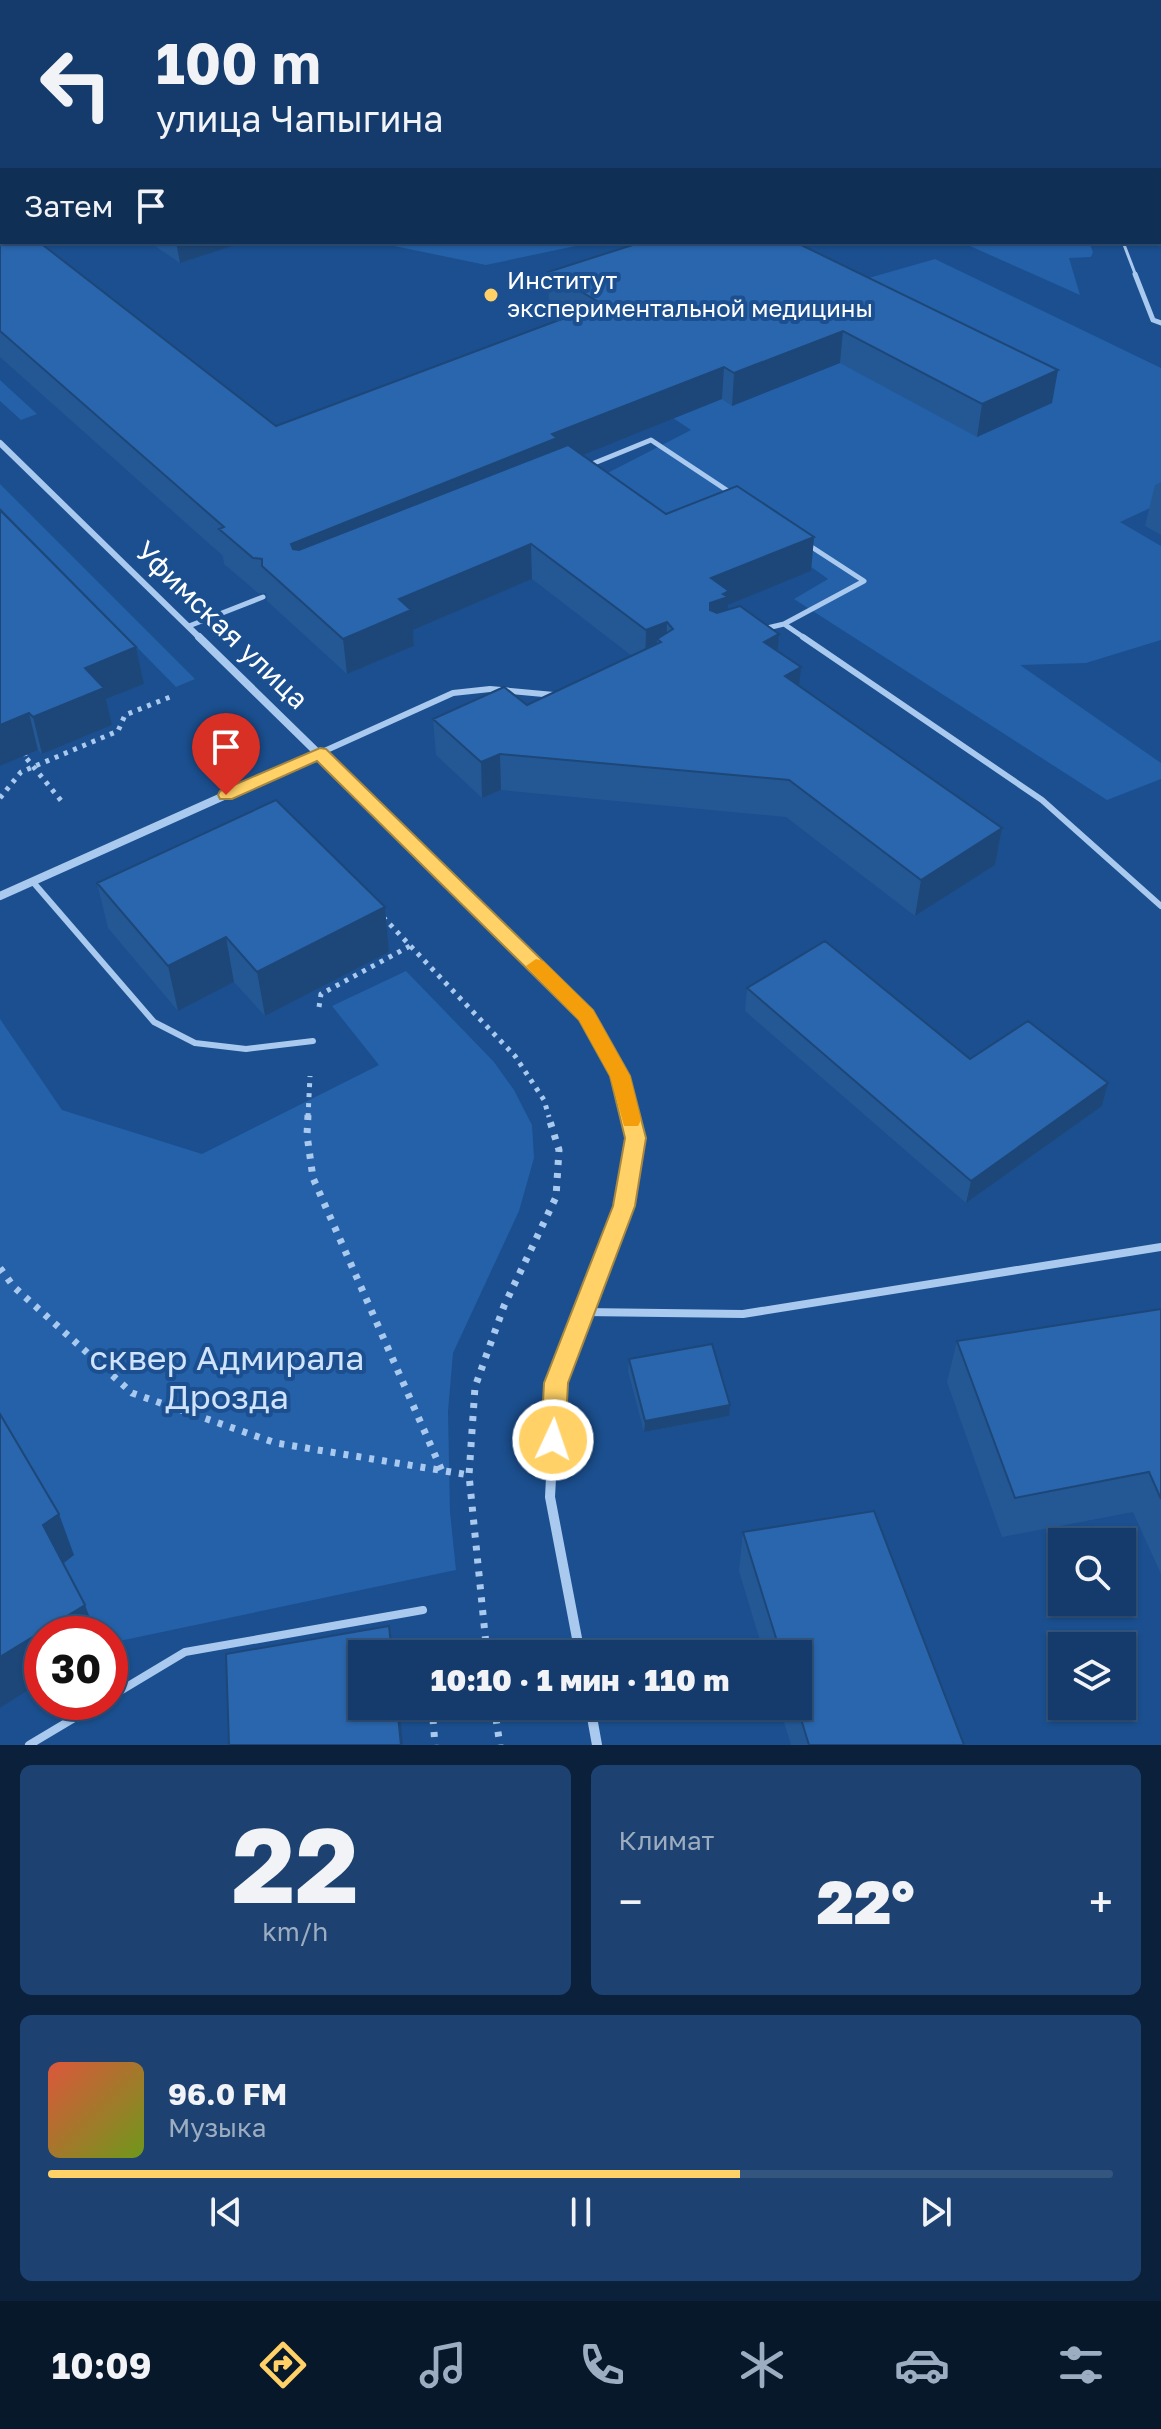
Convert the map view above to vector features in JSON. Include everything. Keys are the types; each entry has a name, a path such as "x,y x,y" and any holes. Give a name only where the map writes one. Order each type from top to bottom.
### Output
{"street":[{"name":"Уфимская улица","path":"0,443 586,1015 620,1076 636,1138 624,1206 556,1383 550,1497 577,1640"},
{"path":"0,896 320,753"},
{"path":"593,1720 597,1745"}],"lane":[{"path":"1124,244 1153,320 1161,323"},
{"path":"578,469 651,440 744,502"},
{"path":"756,631 784,624 864,581 797,537"},
{"path":"189,626 263,597"},
{"path":"784,624 1042,800 1161,906"},
{"path":"320,753 453,693 490,689 568,696"},
{"path":"33,882 154,1022 195,1043 233,1048 313,1041"},
{"path":"583,1312 743,1314 1161,1247"},
{"path":"128,1686 185,1652 423,1610"},
{"path":"29,1745 71,1720"}],"path":[{"path":"0,798 21,772 118,731 125,715 170,697"},
{"path":"37,749 23,754 63,803"},
{"path":"378,912 515,1056 544,1100 559,1150 556,1197 504,1306 475,1387 469,1475 486,1640"},
{"path":"307,1135 313,1178 442,1471"},
{"path":"0,1268 14,1287 132,1393 276,1443 469,1475"},
{"path":"433,1720 435,1745"},
{"path":"496,1720 500,1745"}],"green space":[{"path":"385,244 585,244 486,265"},
{"path":"965,244 1090,244 1093,252 1091,257 1069,258 1080,295"},
{"path":"935,259 1161,368 1161,503 1120,522 1161,546 1161,640 1086,663 1020,665 1161,763 1161,779 1107,800 794,599 828,579 729,508 661,540 594,480 691,430 585,359"},
{"path":"0,380 37,414 21,420 0,401"},
{"path":"0,484 195,679 176,687 0,508"},
{"name":"сквер Адмирала Дрозда","path":"406,971 494,1062 514,1090 532,1125 534,1158 519,1211 453,1353 448,1412 450,1512 456,1570 128,1639 128,1616 87,1616 0,1427 0,1019 62,1110 202,1154 379,1065 332,1006"}],"building":[{"path":"0,244 42,244 276,426 602,304 548,272 636,244 799,244 1058,370 982,404 843,331 734,373 724,367 552,434 557,438 291,544 293,549 299,550 568,445 666,514 737,486 814,537 711,578 729,591 723,594 728,597 710,603 710,610 717,613 740,606 779,634 764,642 801,667 785,676 1002,828 921,880 789,780 500,754 481,762 433,719 504,687 527,705 661,642 657,639 673,629 667,622 646,630 531,544 399,599 411,610 343,639 262,566 262,559 253,558 219,529 224,527 0,331"},
{"path":"0,510 136,647 85,668 104,688 33,717 29,713 0,725"},
{"path":"276,800 385,907 257,972 226,937 168,966 97,883"},
{"path":"825,941 970,1059 1028,1021 1108,1083 971,1181 747,988"},
{"path":"1161,1309 1161,1499 1149,1472 1015,1498 957,1341"},
{"path":"712,1344 730,1405 645,1421 629,1359"},
{"path":"0,1414 59,1514 43,1525 85,1605 67,1616 24,1616 24,1642 0,1657"},
{"path":"874,1511 964,1745 809,1745 801,1720 812,1720 812,1640 777,1640 743,1532"},
{"path":"389,1626 390,1640 348,1640 348,1720 398,1720 401,1745 229,1745 226,1654"}],"slow traffic":[{"path":"536,966 586,1015 620,1076 631,1120"}],"place":[{"name":"Институт экспериментальной медицины","path":"491,295"}],"route":[{"path":"226,795 320,753 586,1015 620,1076 636,1138 624,1206 556,1383 553,1440"}]}
